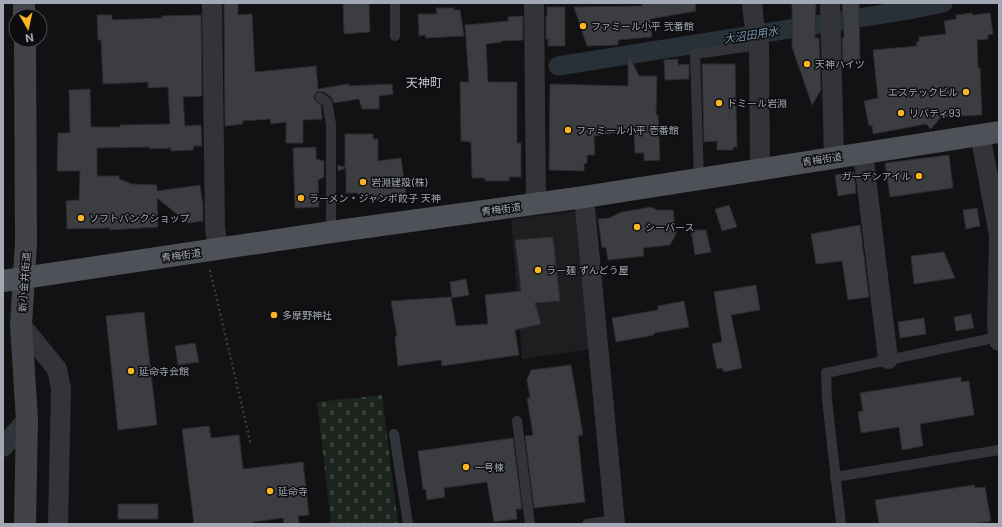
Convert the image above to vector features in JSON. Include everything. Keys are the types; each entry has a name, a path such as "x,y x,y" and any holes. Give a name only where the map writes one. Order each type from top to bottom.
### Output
{"main road":[{"name":"新小金井街道","path":"25,48 26,243 13,279 21,325 26,420 25,524"},
{"name":"青梅街道","path":"13,279 331,232 584,197 990,133"}],"street":[{"path":"212,3 215,227 218,249"},
{"path":"534,3 536,204"},
{"path":"830,7 834,157"},
{"path":"753,12 758,43 760,169"},
{"path":"990,133 999,235"},
{"path":"863,153 888,359"},
{"path":"584,197 614,522"},
{"path":"999,239 997,324 999,341"},
{"path":"21,325 57,369 61,388 58,524"},
{"path":"3,447 26,420"}],"lane":[{"path":"395,3 395,36"},
{"path":"699,179 695,54 758,43"},
{"path":"320,97 327,102 331,124 331,232"},
{"path":"841,524 827,400 826,373 998,337"},
{"path":"517,421 530,524"},
{"path":"394,434 408,524"},
{"path":"835,477 999,450"},
{"path":"587,524 614,522"}],"path":[{"path":"210,270 250,445"}],"shaded area":[{"path":"577,211 592,349 522,359 511,219"}],"green space":[{"path":"382,395 398,524 321,524 331,523 317,402"}],"building":[{"path":"224,3 238,3 238,15 252,14 255,72 316,66 318,89 349,84 349,86 392,84 393,94 379,96 379,109 362,109 359,99 334,103 331,97 324,92 317,91 314,99 321,105 322,119 303,120 303,143 286,143 286,122 271,124 270,119 242,121 243,124 225,126"},
{"path":"343,3 369,3 370,32 344,34"},
{"path":"642,3 695,3 696,11 650,19 652,37 618,40 618,45 587,46 574,7 642,6"},
{"path":"792,3 816,3 815,38 819,38 821,90 812,105 792,47"},
{"path":"842,3 859,3 860,62 843,62 842,38 844,38"},
{"path":"547,7 565,7 565,46 548,46 548,39 546,39"},
{"path":"436,8 454,8 454,10 460,10 464,36 426,38 425,35 419,36 418,14 437,14"},
{"path":"972,13 973,15 990,13 993,34 988,35 988,39 977,40 982,115 941,117 931,129 926,124 873,134 872,125 869,126 864,101 878,98 873,50 917,46 916,42 919,42 919,37 946,34 944,21 956,19 956,15"},
{"path":"97,15 112,15 112,20 201,15 202,96 183,97 185,126 201,125 202,146 194,146 193,150 171,151 171,148 150,149 150,147 97,148 97,176 119,176 119,179 132,184 157,185 157,191 200,185 203,206 203,221 188,223 157,198 158,227 110,230 110,228 67,229 66,201 79,200 80,171 57,171 58,133 70,133 69,90 90,89 91,127 170,124 168,87 148,88 148,82 103,84 101,40 98,40"},
{"path":"523,16 523,40 501,41 502,42 486,44 488,82 517,82 517,143 521,143 521,177 509,177 509,181 485,181 485,178 472,178 471,142 461,141 460,82 469,82 465,25 508,21 508,17"},
{"path":"628,54 639,76 657,76 656,115 658,115 660,160 644,161 644,153 635,153 634,130 594,136 595,155 587,155 587,163 584,164 584,171 549,170 550,84 628,86"},
{"path":"678,59 678,65 689,64 689,79 665,80 664,60"},
{"name":"ドミール岩淵","path":"702,64 735,64 737,147 733,147 733,150 717,150 717,141 704,142"},
{"path":"345,134 373,134 373,139 378,139 378,161 401,158 406,194 379,198 379,201 364,198 357,193 346,193 346,168 338,171 338,165 345,167"},
{"path":"316,147 316,159 324,161 324,177 318,180 319,207 295,208 293,148"},
{"name":"ガーデンアイル","path":"949,155 953,188 890,197 885,163"},
{"path":"854,172 856,193 838,196 835,175"},
{"path":"729,205 737,227 722,231 715,209"},
{"name":"シーバース","path":"651,207 657,210 673,210 676,234 670,245 643,248 644,256 608,260 606,247 602,248 598,219 609,218 622,212"},
{"path":"977,208 980,226 966,229 963,210"},
{"path":"860,225 869,297 848,300 842,261 816,264 811,234"},
{"path":"691,230 706,230 711,252 695,255"},
{"path":"553,237 560,301 535,303 541,324 515,330 519,355 442,366 441,360 398,366 395,337 397,336 391,301 451,297 456,326 488,324 485,295 521,291 515,240"},
{"path":"944,252 955,278 914,284 911,256"},
{"path":"466,279 469,295 452,298 450,282"},
{"path":"756,285 760,310 731,315 742,368 724,372 722,368 717,369 712,344 722,342 714,292"},
{"path":"684,301 689,327 616,342 612,318 658,310 658,306"},
{"name":"延命寺会館","path":"144,312 157,425 118,430 106,316"},
{"path":"971,314 974,328 956,331 954,317"},
{"path":"924,318 926,334 900,338 898,322"},
{"path":"195,343 199,362 178,365 175,346"},
{"path":"571,365 583,435 578,436 585,502 534,508 525,436 533,435 527,398 530,398 527,380 531,370"},
{"path":"961,377 961,382 969,381 974,415 920,424 923,446 902,450 899,427 861,433 858,412 863,411 860,393"},
{"path":"209,426 211,438 239,435 243,469 303,462 309,515 298,516 299,524 284,524 283,518 253,522 253,524 194,524 182,429"},
{"name":"一号棟","path":"513,438 522,509 516,509 517,519 494,522 487,482 444,488 445,497 427,500 426,490 423,489 418,451"},
{"path":"974,485 975,488 985,487 991,521 971,524 879,524 875,500"},
{"path":"118,504 158,504 158,519 118,519"}],"waterway":[{"name":"大沼田用水","path":"558,66 914,9 943,3"}],"place":[{"name":"ファミール小平 弐番館","path":"583,26"},
{"name":"天神ハイツ","path":"807,64"},
{"name":"エステックビル","path":"966,92"},
{"name":"ドミール岩淵","path":"719,103"},
{"name":"リバティ93","path":"901,113"},
{"name":"ファミール小平 壱番館","path":"568,130"},
{"name":"ガーデンアイル","path":"919,176"},
{"name":"岩淵建設(株)","path":"363,182"},
{"name":"ラーメン・ジャンボ餃子 天神","path":"301,198"},
{"name":"ソフトバンクショップ","path":"81,218"},
{"name":"シーバース","path":"637,227"},
{"name":"ラー麺 ずんどう屋","path":"538,270"},
{"name":"多摩野神社","path":"274,315"},
{"name":"延命寺会館","path":"131,371"},
{"name":"一号棟","path":"466,467"},
{"name":"延命寺","path":"270,491"}],"district":[{"name":"天神町","path":"424,83"}]}
